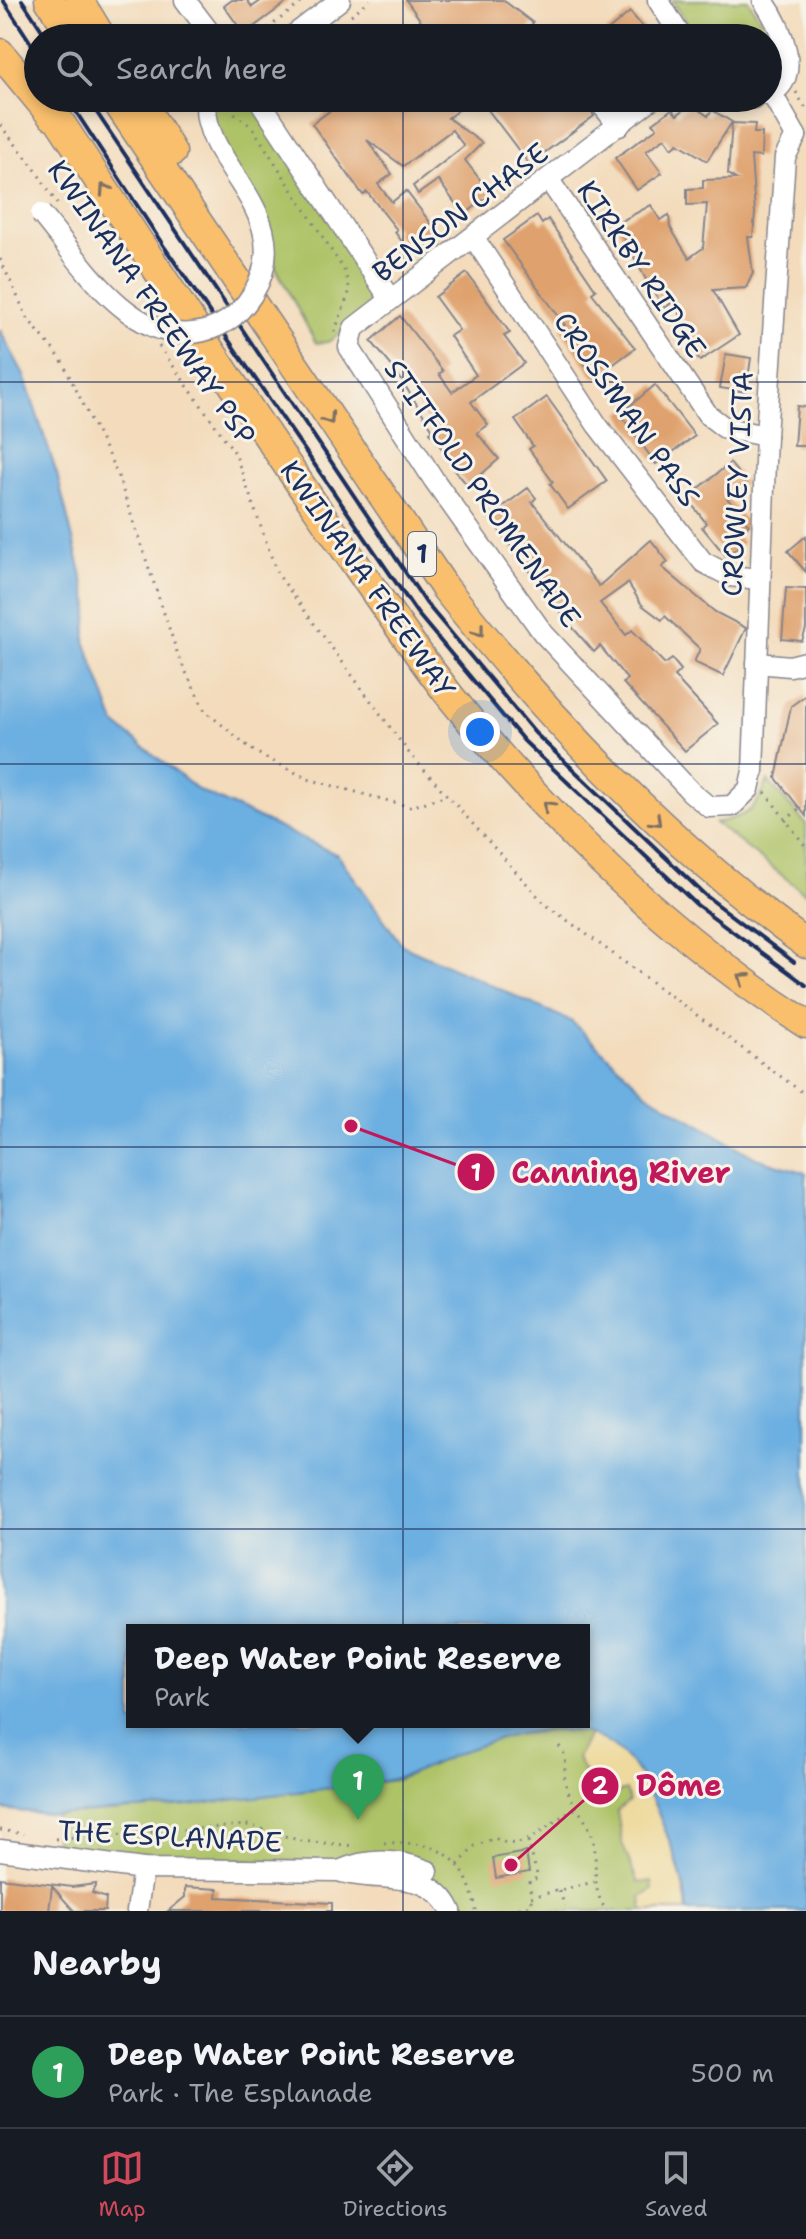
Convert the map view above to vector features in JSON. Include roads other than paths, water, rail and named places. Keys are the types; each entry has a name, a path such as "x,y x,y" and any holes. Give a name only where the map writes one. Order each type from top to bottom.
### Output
{"highway":[{"path":"49,0 65,24"},
{"path":"79,0 94,24"},
{"path":"0,32 24,68"},
{"name":"1","path":"0,53 24,82"},
{"name":"1","path":"49,112 72,140"},
{"name":"KWINANA FREEWAY","path":"53,112 274,446 399,626 477,728 569,829 669,922 806,1024"},
{"name":"KWINANA FREEWAY","path":"123,112 445,588 535,698 681,845 806,944"},
{"name":"1","path":"147,112 303,380"}],"street":[{"path":"185,0 203,24"},
{"path":"308,24 340,0"},
{"path":"658,0 673,24"},
{"path":"763,0 781,24"},
{"path":"782,25 799,47 791,72 782,87"},
{"path":"50,211 122,307 149,326 177,334 210,331 240,313 257,287 265,257 261,224 241,181 206,126 208,112"},
{"path":"267,112 390,299"},
{"path":"608,112 619,126"},
{"name":"BENSON CHASE","path":"340,345 354,328 390,299 636,112"},
{"path":"779,112 801,136"},
{"name":"CROWLEY VISTA","path":"709,807 732,806 749,789 766,436 785,157 801,136"},
{"name":"KIRKBY RIDGE","path":"549,180 708,415 725,428 766,436"},
{"name":"CROSSMAN PASS","path":"474,238 597,425 703,562 730,576 759,579"},
{"name":"STITFOLD PROMENADE","path":"340,345 543,633 691,792 709,807"},
{"path":"757,663 790,666 806,662"},
{"name":"THE ESPLANADE","path":"0,1850 143,1869 339,1871 357,1877 406,1878 439,1892 451,1911"},
{"name":"THE ESPLANADE","path":"339,1871 361,1861 421,1868 445,1881 463,1911"},
{"path":"137,1911 143,1869"}],"water":[{"path":"0,330 23,373 57,474 89,605 85,641 115,724 198,790 338,855 402,945 571,1021 648,1094 756,1158 806,1173 806,1911 687,1911 683,1883 674,1855 653,1801 638,1773 621,1753 601,1739 580,1732 556,1729 504,1738 387,1781 189,1805 55,1815 0,1809"}],"railway":[{"path":"3,0 24,32"},
{"path":"22,0 38,24"},
{"path":"76,112 165,248 417,613 524,741 697,905 806,985"},
{"path":"96,112 426,603 535,733 705,895 794,962"}],"place":[{"name":"Canning River","path":"351,1126"},
{"name":"Deep Water Point Reserve","path":"358,1820"},
{"name":"Dôme","path":"511,1865"}]}
